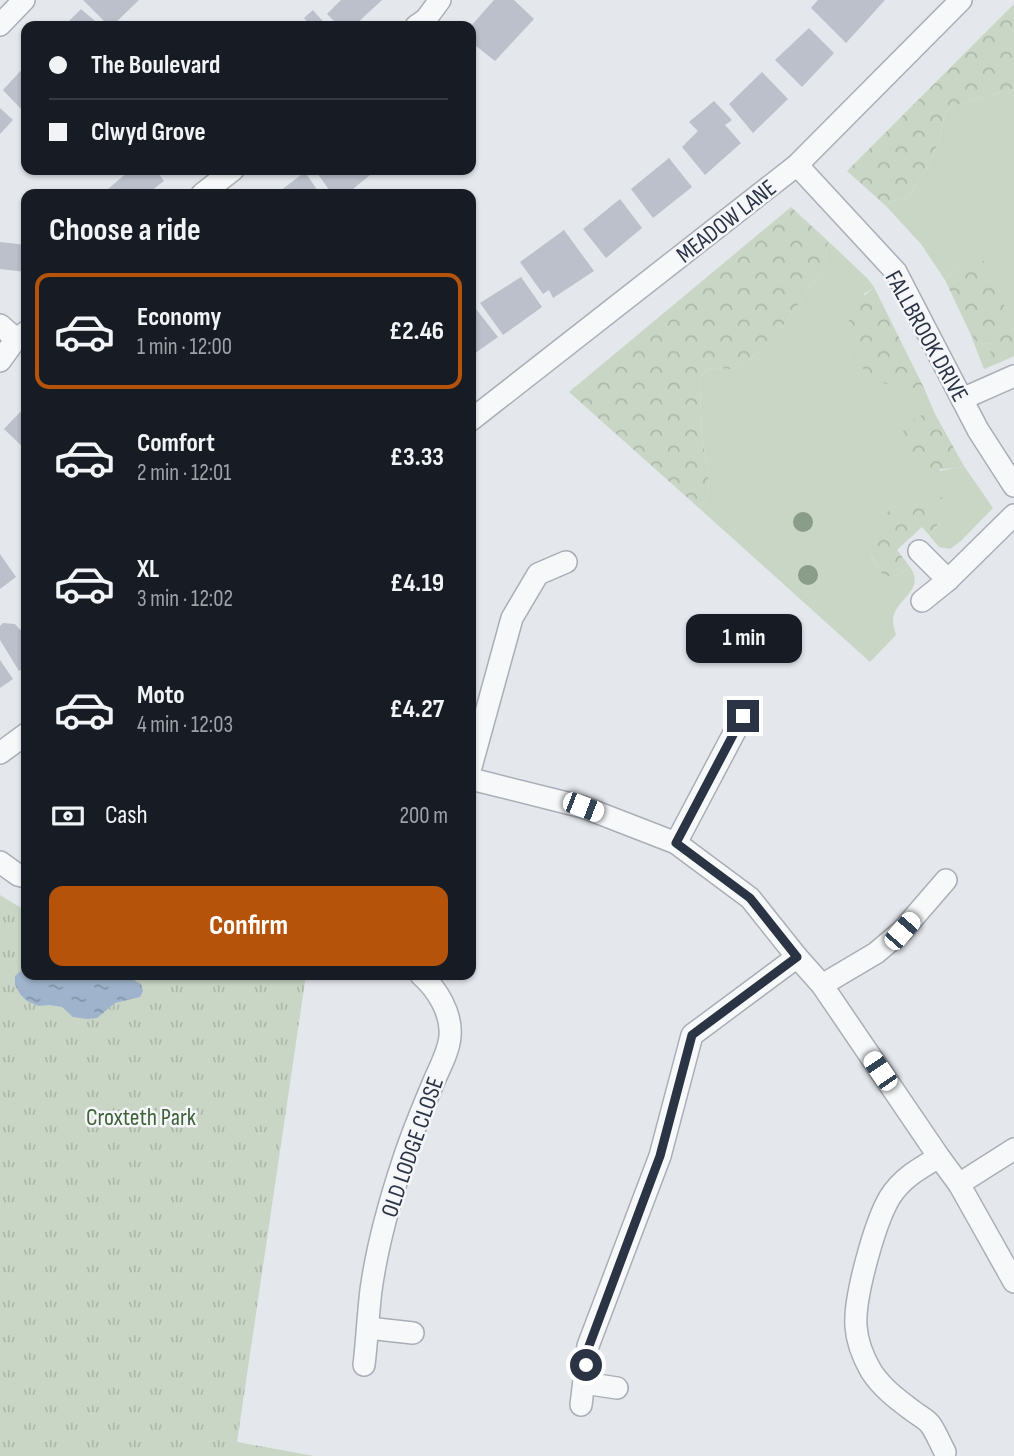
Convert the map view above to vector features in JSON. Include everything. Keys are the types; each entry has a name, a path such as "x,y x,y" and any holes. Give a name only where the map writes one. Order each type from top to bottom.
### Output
{"street":[{"path":"0,25 24,0"},
{"path":"423,21 440,0"},
{"name":"MEADOW LANE","path":"476,416 797,165 961,0"},
{"name":"FALLBROOK DRIVE","path":"797,165 896,272 978,430 1014,485"},
{"path":"208,189 227,175"},
{"path":"0,361 14,332"},
{"path":"962,399 1014,376"},
{"path":"922,601 948,580 1014,515"},
{"path":"919,551 948,580"},
{"path":"476,749 512,618 538,574 566,562"},
{"path":"676,843 743,716"},
{"path":"0,753 21,738"},
{"path":"476,780 583,807 676,843 750,898 822,985 959,1184 1014,1282"},
{"path":"0,862 21,876"},
{"path":"822,985 876,953 902,931 946,880"},
{"path":"581,1405 589,1346 660,1156 692,1035 797,957"},
{"name":"OLD LODGE CLOSE","path":"364,1365 373,1278 389,1208 413,1131 451,1035 442,1000 428,980"},
{"path":"959,1184 1014,1149"},
{"path":"939,1157 916,1170 890,1198 869,1253 858,1300 856,1325 860,1348 879,1383 929,1422 945,1452"},
{"path":"368,1328 412,1333"},
{"path":"584,1383 617,1388"}],"green space":[{"path":"1014,4 1014,90 957,105 945,111 935,150 910,196 890,202 886,206 847,171"},
{"path":"1014,90 1014,330 963,258 945,280 921,244 886,206 890,202 910,196 935,150 945,111"},
{"path":"791,207 828,241 825,267 782,327 752,358 733,369 712,368 703,373 700,384 702,439 709,492 700,509 569,392"},
{"path":"828,241 874,287 864,294 898,388 924,388 935,414 926,414 940,471 964,466 993,508 950,549 939,547 929,535 940,523 872,530 871,554 879,570 884,575 895,576 910,567 915,580 911,591 894,615 896,635 870,662 700,509 709,492 702,439 700,384 703,373 712,368 733,369 752,358 782,327 825,267"},
{"path":"979,257 993,269 1011,328 1014,330 1014,356 1001,362 994,361 990,351 991,343 978,344 970,333 945,280 963,258"},
{"path":"874,287 924,388 898,388 872,379 856,360 846,329 855,304"},
{"path":"970,333 978,344 991,343 994,360 1001,362 984,369"},
{"path":"926,414 935,414 964,466 933,470 918,465 912,459 900,438 910,422"},
{"path":"941,497 948,502 944,516 936,528 929,535 922,527 897,550 910,567 895,576 884,576 870,551 870,538 879,518 901,506"},
{"name":"Croxteth Park","path":"0,895 21,908 21,980 305,980 237,1442 314,1456 0,1456"}],"water":[{"path":"21,971 21,980 133,980 141,984 143,991 140,997 115,1003 97,1018 87,1019 73,1017 62,1007 39,1006 27,1001 15,985 15,976"}],"building":[{"path":"83,0 139,0 117,21 104,21"},
{"path":"341,0 382,0 359,21 334,21 327,14"},
{"path":"494,0 514,0 534,19 495,61 476,46 475,21"},
{"path":"818,0 885,0 846,43 811,8"},
{"path":"81,9 95,21 69,21"},
{"path":"313,10 323,21 306,21 304,18"},
{"path":"809,28 834,53 802,87 775,60"},
{"path":"21,70 21,109 3,90"},
{"path":"762,72 788,99 753,133 729,104"},
{"path":"714,101 732,120 725,125 741,143 705,175 682,147 698,131 689,122"},
{"path":"0,108 13,120 0,134"},
{"path":"669,158 692,187 653,218 631,189"},
{"path":"124,175 160,175 164,181 154,189 108,189"},
{"path":"301,175 307,175 317,189 283,189"},
{"path":"319,175 370,175 353,189 328,189"},
{"path":"620,199 642,228 606,258 583,229"},
{"path":"564,230 594,271 553,298 549,290 543,294 520,262"},
{"path":"0,242 21,244 21,271 0,269"},
{"path":"521,277 542,307 503,335 480,303"},
{"path":"476,309 498,337 476,352"},
{"path":"21,411 21,445 4,429"},
{"path":"0,554 16,577 0,589"},
{"path":"3,623 15,624 21,629 19,671 0,640 0,626"},
{"path":"0,660 13,679 0,688"}],"route":[{"path":"586,1365 589,1346 660,1156 692,1035 797,957 750,898 676,843 743,716"}]}
